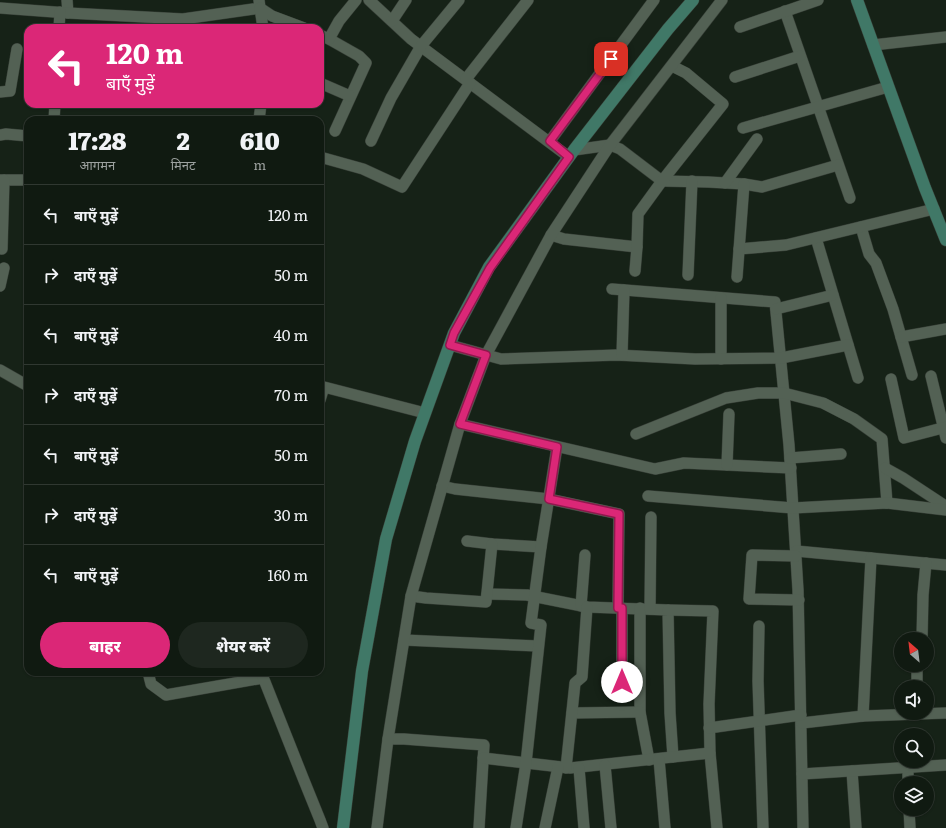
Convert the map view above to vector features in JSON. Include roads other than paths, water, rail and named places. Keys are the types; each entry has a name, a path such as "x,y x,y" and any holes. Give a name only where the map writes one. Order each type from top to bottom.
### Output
{"main road":[{"path":"343,828 362,671 386,539 415,441 454,333 490,268 572,153 668,29 693,0"},
{"path":"856,0 945,235"}],"street":[{"path":"60,24 67,0"},
{"path":"335,131 366,63 359,56 325,37 356,0"},
{"path":"369,0 411,39 550,141 572,153 610,145 620,149 662,181 744,184 762,187 838,165"},
{"path":"392,21 406,0"},
{"path":"371,141 391,98 421,46 459,0"},
{"path":"470,83 466,79 528,0"},
{"path":"550,141 654,0"},
{"path":"377,828 388,738 411,596 460,424 486,355 551,236 610,145 722,0"},
{"path":"740,27 818,0"},
{"path":"7,6 64,12 183,19 260,4"},
{"path":"260,4 262,24"},
{"path":"260,4 272,16 293,24"},
{"path":"785,11 850,198"},
{"path":"873,45 946,37"},
{"path":"0,92 10,91 17,49"},
{"path":"735,77 800,56"},
{"path":"635,271 638,214 723,104 686,73 672,66"},
{"path":"324,158 363,169 402,187 470,83"},
{"path":"324,85 350,96"},
{"path":"742,128 888,87"},
{"path":"0,135 24,136"},
{"path":"725,183 757,139"},
{"path":"2,249 2,180 24,180"},
{"path":"688,274 692,181"},
{"path":"737,278 744,184"},
{"path":"739,249 786,245 934,209"},
{"path":"861,227 869,254 876,262 894,309 912,375"},
{"path":"551,236 571,240 637,247"},
{"path":"816,238 858,378"},
{"path":"0,286 4,268"},
{"path":"612,289 775,302 791,463 799,600 803,828"},
{"path":"622,356 624,290"},
{"path":"776,308 833,295"},
{"path":"721,298 721,359"},
{"path":"901,336 946,329"},
{"path":"450,345 502,359 622,356 695,359 781,358 848,345"},
{"path":"0,370 24,384"},
{"path":"891,379 904,438 945,431 931,376"},
{"path":"324,387 425,413"},
{"path":"636,434 726,398 758,393 784,393 823,403 854,419 882,439 887,503"},
{"path":"727,465 729,414"},
{"path":"460,424 655,469 684,463 727,465 791,463 841,454"},
{"path":"516,828 526,763 541,625 531,623 541,547 557,447"},
{"path":"885,468 944,505 946,509"},
{"path":"442,486 455,489 549,499 619,514 622,682"},
{"path":"648,496 793,508 887,503 946,509"},
{"path":"651,517 640,712 654,759 665,828"},
{"path":"467,541 541,547"},
{"path":"411,596 486,602 492,544"},
{"path":"799,600 749,599 752,555 796,553 946,565"},
{"path":"545,828 562,768 572,713 575,683 582,677 585,555"},
{"path":"863,716 871,558"},
{"path":"922,632 923,595 926,563"},
{"path":"486,594 527,595 584,607 713,611 709,728 717,828"},
{"path":"668,610 672,757"},
{"path":"759,626 758,681 763,828"},
{"path":"404,640 538,646"},
{"path":"149,676 150,684 166,695 257,676"},
{"path":"262,676 323,828"},
{"path":"572,713 640,712"},
{"path":"934,713 946,713"},
{"path":"709,728 760,721 894,715"},
{"path":"388,738 484,745 479,828"},
{"path":"483,758 562,768 579,768 710,753"},
{"path":"604,765 611,828"},
{"path":"934,766 946,765"},
{"path":"579,768 584,828"},
{"path":"802,774 908,768 908,776"},
{"path":"852,771 856,828"},
{"path":"910,816 910,828"}]}
